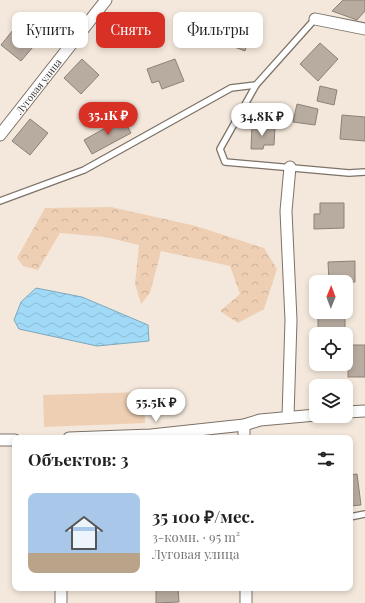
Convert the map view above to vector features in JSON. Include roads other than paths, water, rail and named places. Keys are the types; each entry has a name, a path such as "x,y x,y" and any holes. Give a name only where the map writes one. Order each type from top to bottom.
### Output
{"street":[{"name":"Луговая улица","path":"0,135 106,0"},
{"path":"315,19 365,29"},
{"path":"288,417 291,320 286,211 290,167"},
{"path":"353,411 365,410"},
{"path":"150,435 244,425 260,420 309,416"},
{"path":"244,425 244,435"},
{"path":"1,439 12,440"},
{"path":"61,591 61,603"},
{"path":"246,591 246,603"}],"lane":[{"path":"315,19 256,85 220,149 226,162 349,173 365,172"},
{"path":"0,201 84,170 232,88 256,85"},
{"path":"353,516 365,514"}],"water":[{"path":"36,288 82,297 148,325 149,341 97,346 19,329 14,320 21,302"}]}
